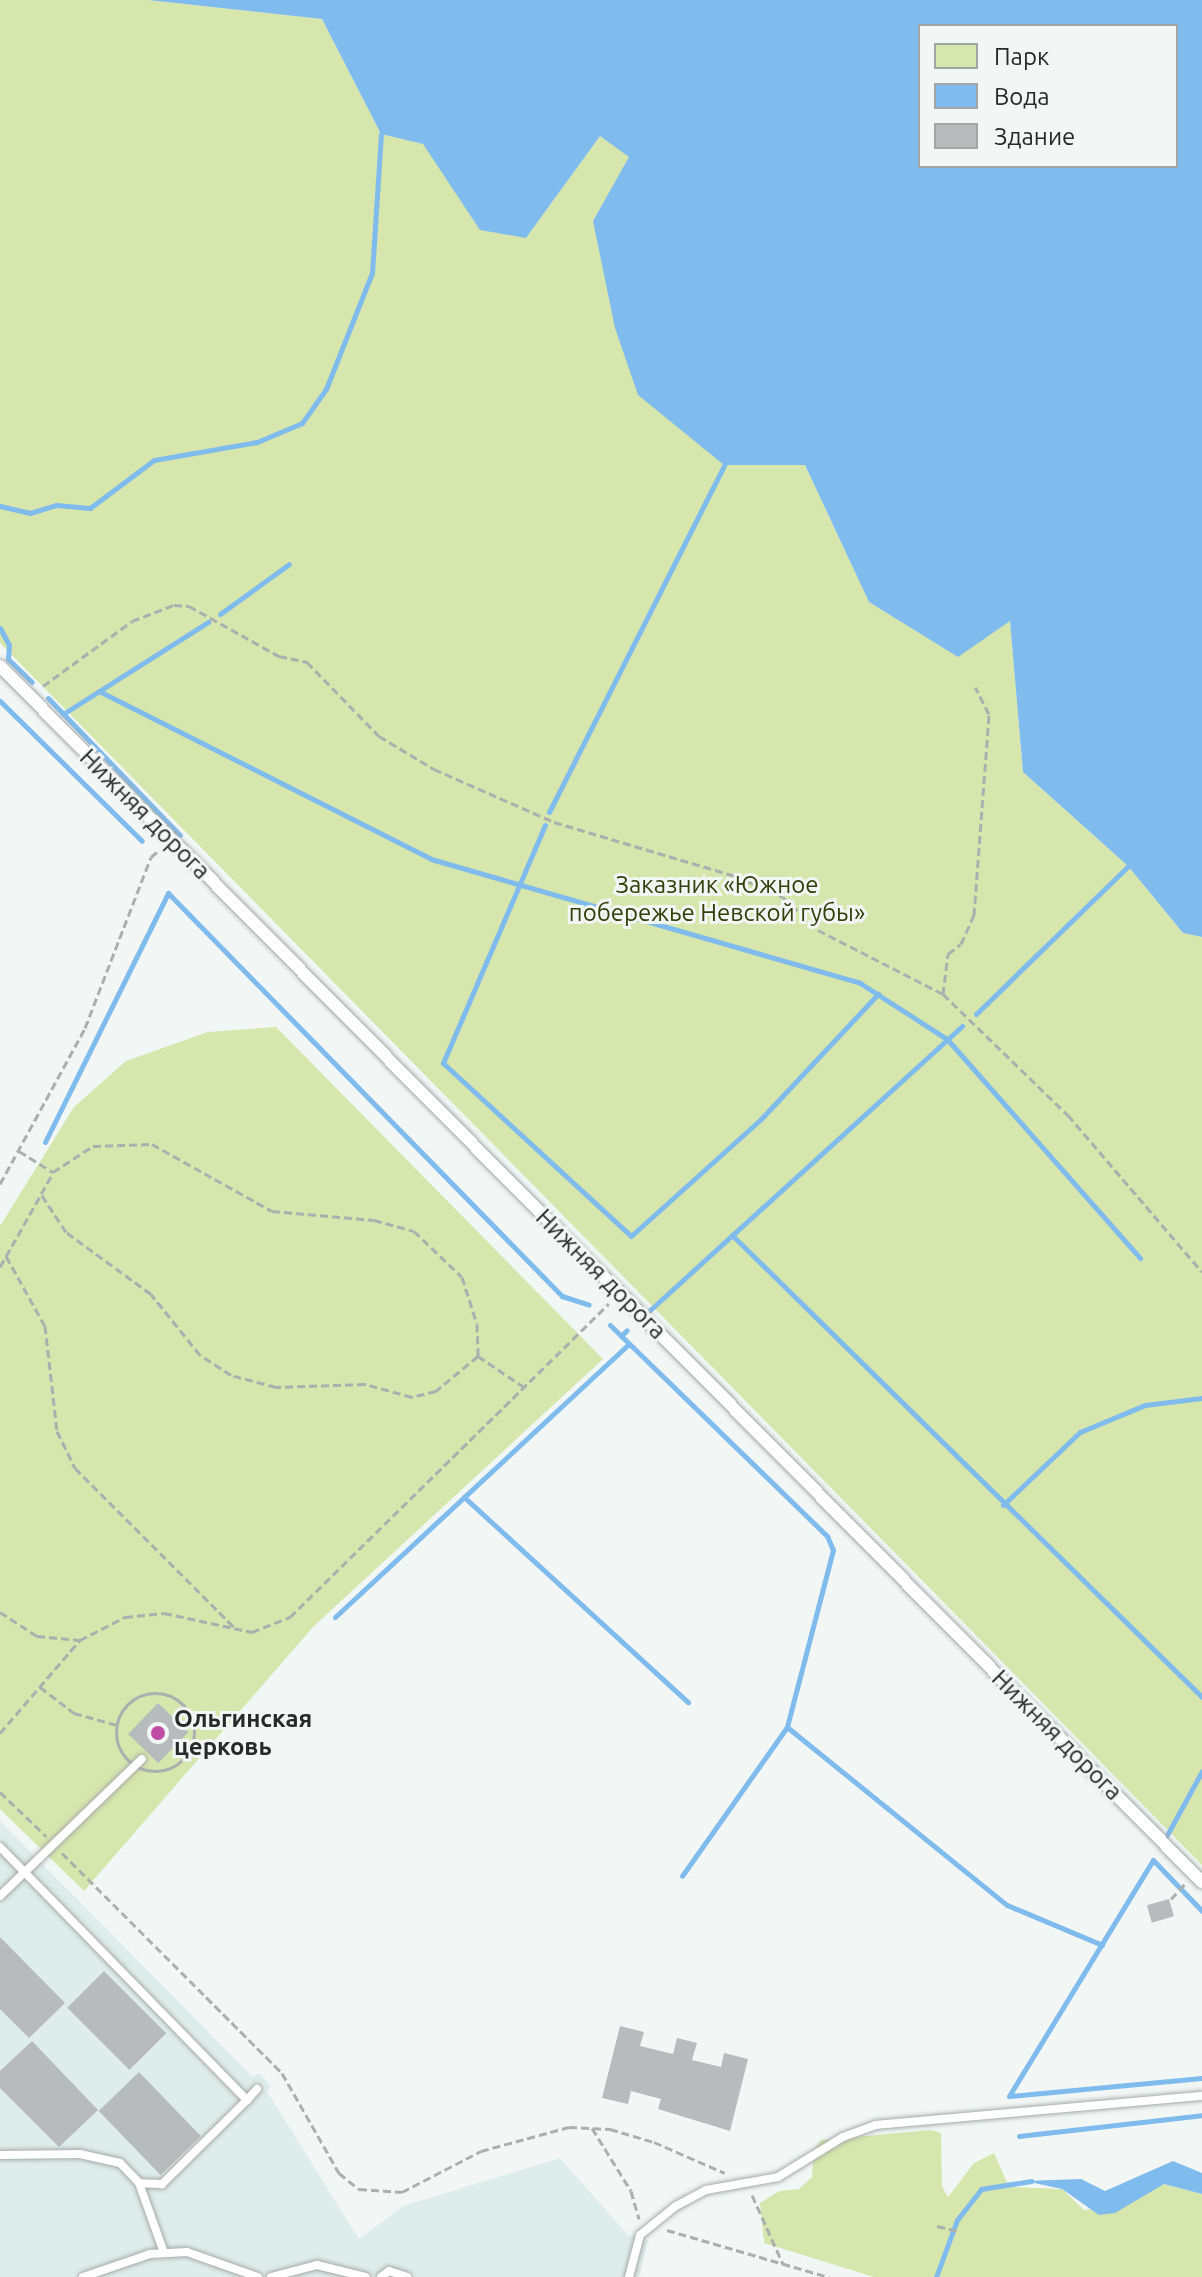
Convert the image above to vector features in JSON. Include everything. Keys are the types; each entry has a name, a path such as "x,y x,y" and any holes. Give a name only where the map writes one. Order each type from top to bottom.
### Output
{"street":[{"name":"Нижняя дорога","path":"0,666 1202,1882"}],"lane":[{"path":"0,1896 142,1759"},
{"path":"0,1847 247,2100"},
{"path":"139,2183 162,2184 257,2089"},
{"path":"629,2277 640,2235 647,2224 706,2190 747,2187 876,2125 1202,2096"},
{"path":"0,2155 102,2157 120,2163 139,2183 164,2253"},
{"path":"83,2277 164,2253 200,2254 258,2277"},
{"path":"271,2277 317,2265 366,2277"},
{"path":"381,2277 389,2271 407,2277"}],"path":[{"path":"31,698 55,672 132,621 174,605 189,606 279,656 307,662 379,736 434,769 554,822 747,881 783,897 818,930 943,994 1078,1125 1202,1272"},
{"path":"943,994 948,954 961,944 974,915 989,714 975,687"},
{"path":"0,1184 85,1028 151,857 170,840"},
{"path":"0,1267 53,1172 93,1146 152,1144 272,1211 374,1220 414,1231 462,1277 477,1324 478,1356"},
{"path":"19,1151 53,1172"},
{"path":"41,1194 66,1232 151,1294 200,1355 231,1375 276,1387 365,1384 412,1397 436,1391 478,1356"},
{"path":"6,1256 45,1326 57,1431 75,1468 236,1629"},
{"path":"0,1612 37,1636 80,1640 144,1614 252,1632 290,1617 620,1293"},
{"path":"478,1356 524,1388"},
{"path":"0,1733 80,1640"},
{"path":"40,1687 74,1713 117,1725"},
{"path":"160,1693 192,1717 196,1737 181,1758 157,1770 134,1766 120,1751 117,1725 144,1694 160,1693"},
{"path":"0,1792 282,2073 339,2173 359,2189 402,2192 521,2136 592,2128 705,2160 747,2187 783,2264"},
{"path":"1171,1899 1185,1884"},
{"path":"592,2128 631,2191 640,2235"},
{"path":"647,2224 829,2277"},
{"path":"937,2226 959,2231"}],"shaded area":[{"path":"0,1821 253,2077 259,2073 271,2086 267,2091 359,2239 403,2206 560,2158 628,2235 648,2240 639,2277 0,2277"}],"green space":[{"name":"Заказник «Южное побережье Невской губы»","path":"0,0 148,0 322,19 381,134 423,144 526,238 600,136 630,157 593,221 724,465 805,465 869,602 957,656 1010,620 1023,772 1128,866 1183,933 1202,937 1202,1865 0,643"},
{"path":"276,1027 603,1359 313,1627 84,1891 0,1809 0,1226 74,1107 126,1061 208,1032"},
{"path":"931,2130 941,2133 942,2186 948,2197 974,2163 994,2153 1009,2187 1062,2189 1084,2210 1126,2205 1163,2184 1202,2194 1202,2277 874,2277 764,2243 760,2203 779,2191 799,2189 812,2177 814,2150 821,2140"}],"water":[{"path":"148,0 1202,0 1202,937 1183,933 1128,866 1023,772 1010,621 958,657 869,602 805,465 724,465 638,395 615,328 593,221 629,157 600,136 526,238 480,230 423,144 381,134 322,19"},
{"path":"1173,2161 1202,2173 1202,2194 1164,2184 1115,2213 1099,2215 1062,2189 1025,2181 1081,2179 1105,2191"}],"building":[{"name":"Ольгинская церковь","path":"158,1703 188,1732 158,1763 128,1734"},
{"path":"1169,1899 1174,1916 1152,1923 1147,1905"},
{"path":"0,1937 65,2003 29,2038 0,2009"},
{"path":"104,1971 166,2033 129,2070 67,2008"},
{"path":"620,2026 644,2032 640,2046 673,2054 677,2038 697,2043 692,2060 721,2067 724,2053 748,2059 730,2131 658,2109 661,2099 631,2091 628,2104 602,2098"},
{"path":"32,2041 98,2110 59,2147 0,2088 0,2071"},
{"path":"139,2072 201,2136 161,2175 99,2111"}],"waterway":[{"path":"0,506 30,513 56,505 90,508 154,460 257,442 302,423 326,389 372,273 381,134"},
{"path":"549,812 724,465"},
{"path":"220,614 289,564"},
{"path":"63,714 208,622"},
{"path":"0,628 9,645 8,659 32,682"},
{"path":"99,691 431,859 860,983 947,1039 1140,1258"},
{"path":"48,698 180,835"},
{"path":"0,701 142,841"},
{"path":"545,825 443,1063 631,1236 760,1120 878,994"},
{"path":"976,1014 1128,866"},
{"path":"45,1142 168,893 562,1296 589,1305"},
{"path":"650,1310 962,1026"},
{"path":"732,1235 1202,1697"},
{"path":"610,1325 827,1536 833,1550 787,1727 682,1876"},
{"path":"621,1336 627,1330"},
{"path":"335,1617 629,1344"},
{"path":"1003,1505 1080,1432 1145,1405 1202,1398"},
{"path":"464,1497 688,1702"},
{"path":"787,1727 1007,1905 1102,1945"},
{"path":"1167,1835 1202,1771"},
{"path":"1009,2096 1153,1860 1202,1911"},
{"path":"1010,2096 1202,2078"},
{"path":"1019,2136 1202,2115"},
{"path":"936,2277 957,2220 981,2189 1031,2181"}],"place":[{"name":"Ольгинская церковь","path":"158,1733"}]}
